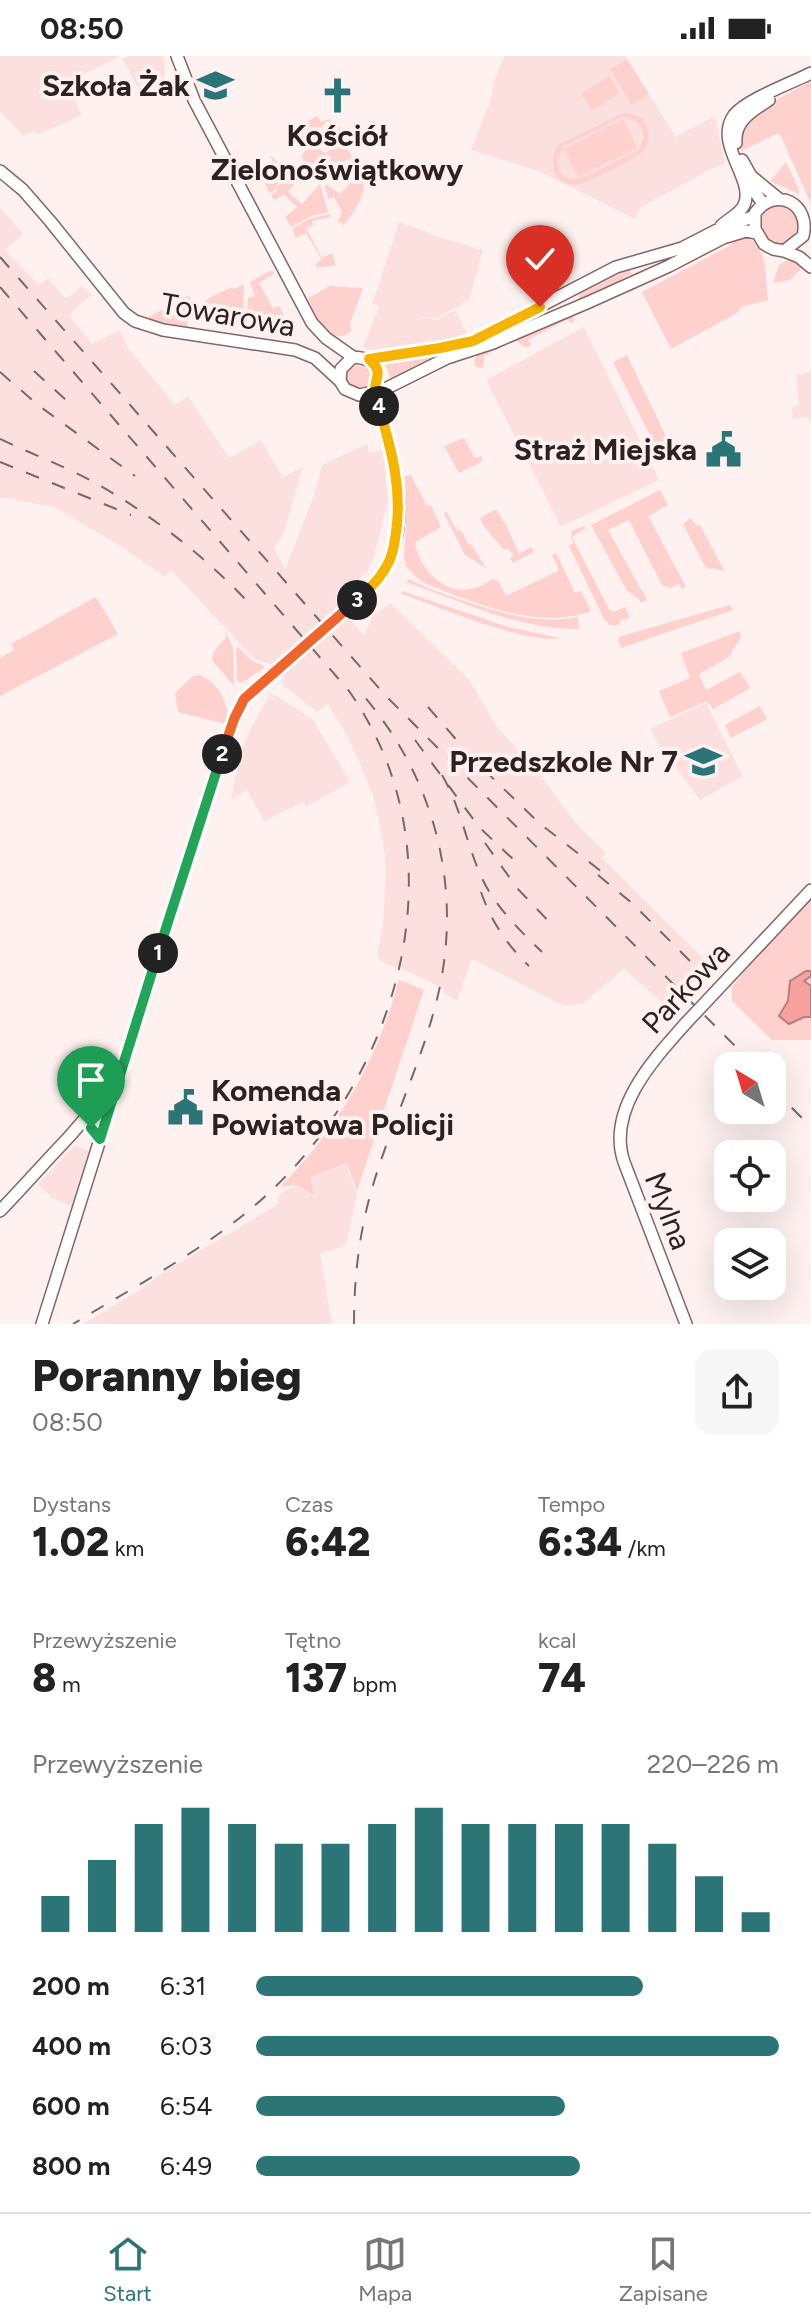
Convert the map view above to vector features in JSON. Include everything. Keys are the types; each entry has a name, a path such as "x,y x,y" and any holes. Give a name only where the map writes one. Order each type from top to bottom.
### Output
{"main road":[{"path":"177,56 187,85 312,323 326,338 353,357 369,359 473,341 616,267 682,248 714,231 755,216 763,204 779,199"},
{"path":"784,251 808,236 803,217 797,207 779,199 755,180 744,166 735,141 735,123 737,112 748,104 811,73"},
{"path":"714,231 741,210 745,202 745,191 728,140 735,123"},
{"path":"738,167 763,204"},
{"name":"Towarowa","path":"0,171 50,221 124,313 135,321 163,330 295,350 315,358 340,381"},
{"path":"755,216 757,233 769,247 799,257 811,267"},
{"path":"359,395 383,390 447,358 516,334 719,240 746,231 757,233"},
{"path":"353,357 341,369 340,381 372,410 389,438"},
{"path":"42,1324 234,719 244,699 377,580 393,551 398,500 396,469 374,390 378,374 369,359"},
{"name":"Parkowa","path":"620,1133 640,1078 651,1062 811,890"},
{"path":"0,1211 96,1106 113,1096"},
{"path":"77,1128 109,1110"},
{"path":"77,1128 91,1128 100,1139"},
{"name":"Mylna","path":"620,1133 624,1162 686,1324"}],"shaded area":[{"path":"0,56 120,56 66,83 82,115 37,135 34,131 23,136 0,111"},
{"path":"129,56 164,56 165,83 142,95 122,59"},
{"path":"504,56 625,56 676,137 715,116 725,164 641,207 635,219 541,172 471,150"},
{"path":"627,59 649,94 632,105 610,69"},
{"path":"609,76 620,93 592,111 581,94"},
{"path":"811,81 811,204 780,134 741,151 739,129 763,107"},
{"path":"623,113 641,119 649,132 647,145 638,155 579,184 564,182 555,173 553,159 558,145","holes":["620,118 633,119 643,130 643,140 638,150 581,177 562,175 557,159 564,146"]},
{"path":"317,116 321,122 329,119 348,133 352,130 355,135 346,145 352,158 344,161 325,182 319,178 322,173 314,166 309,169 304,165 302,155 311,142 326,154 342,133 327,121 303,147 286,133"},
{"path":"623,119 637,148 578,177 564,149"},
{"path":"269,154 289,173 301,167 305,171 295,181 284,173 294,184 288,192 302,204 320,184 328,212 311,216 291,227 285,217 297,207 284,195 274,200 271,195 276,192 280,182 270,193 262,179 277,169"},
{"path":"353,159 355,162 361,159 364,187 359,202 344,225 338,221 342,212 334,197 328,199 325,186 340,194 359,173 347,162"},
{"path":"786,162 799,190 799,194 770,181"},
{"path":"778,204 791,210 800,231 782,245 769,241 758,222 764,210"},
{"path":"0,207 23,234 5,250 39,285 48,278 64,297 68,298 82,286 92,294 69,315 92,344 120,330 128,348 175,405 188,396 229,458 261,440 283,477 303,467 283,535 274,547 285,570 313,498 322,465 367,444 369,453 383,450 388,500 374,557 367,572 334,600 364,636 372,617 390,603 469,679 496,726 544,777 576,823 606,853 602,858 709,964 664,1004 624,969 582,1004 564,1006 472,959 457,1001 444,993 444,989 381,962 377,955 383,925 386,865 381,831 373,795 364,773 349,739 328,704 317,712 283,685 284,678 270,664 256,660 171,570 165,577 122,547 54,507 0,497"},
{"path":"330,214 331,217 312,221 313,225 306,228 322,258 332,253 336,265 317,268 316,264 322,260 306,233 296,238 292,229 309,219"},
{"path":"399,222 483,250 469,300 437,318 417,317 437,320 455,310 468,336 375,352 363,347 379,307 372,304"},
{"path":"741,236 750,239 761,252 768,300 741,307 737,313 671,349 642,292 727,247"},
{"path":"789,259 805,265 790,280 773,283 779,265"},
{"path":"629,266 632,274 578,301 583,289"},
{"path":"272,270 275,273 259,283 273,308 279,306 285,318 247,314 248,298 255,296 250,282"},
{"path":"244,284 243,313 201,307 215,295"},
{"path":"330,286 363,288 350,323 351,331 340,337 330,333 312,315 314,312 308,298"},
{"path":"188,296 191,298 187,327 149,320 149,317"},
{"path":"573,316 574,322 567,320 528,340 530,347 515,340 484,356 483,368 476,367 475,360 479,353"},
{"path":"584,327 659,480 561,527 486,380"},
{"path":"450,351 392,382 384,361"},
{"path":"627,355 673,451 661,457 613,362"},
{"path":"359,365 368,369 372,378 368,387 359,391 350,387 346,378 350,369"},
{"path":"811,371 811,424 808,417 793,419 792,407 799,405 796,375"},
{"path":"464,438 475,458 481,456 482,459 459,473 444,446"},
{"path":"411,475 441,527 415,542 417,552 428,571 444,585 464,590 493,579 499,582 506,596 558,571 552,555 556,553 575,593 581,591 591,611 549,618 507,612 426,584 416,577 406,566 404,556 405,476"},
{"path":"660,490 668,505 648,516 686,587 682,589 679,584 670,588 662,585 629,520 608,530 647,600 641,603 627,591 591,525"},
{"path":"496,509 519,554 531,547 534,552 513,563 510,558 513,555 508,548 504,550 480,518"},
{"path":"446,511 457,531 461,530 486,568 465,555 444,514"},
{"path":"691,518 697,526 700,525 725,572 708,569 703,563 683,524"},
{"path":"586,528 572,537 609,609 613,612 625,607 630,618 620,621 619,625 610,625 604,619 569,546 573,543 571,537 572,531"},
{"path":"409,579 504,613 548,620 578,617 579,629 512,620 406,582"},
{"path":"402,591 508,627 560,638 546,639 505,630 402,594"},
{"path":"96,597 118,634 0,696 0,658 14,650 11,644"},
{"path":"730,605 733,610 621,648 618,640 621,636"},
{"path":"225,631 233,647 234,686 212,660 214,651 226,638"},
{"path":"740,631 741,637 731,656 699,674 706,690 740,672 750,688 713,709 707,701 670,717 659,691 690,678 681,653"},
{"path":"238,647 251,660 264,666 241,683 237,680"},
{"path":"200,675 213,683 222,695 226,724 178,712 175,693 193,676"},
{"path":"270,694 313,720 350,782 306,807 303,802 264,821 247,790 231,800 240,754"},
{"name":"Przedszkole Nr 7","path":"706,703 743,776 700,800 650,729"},
{"path":"760,706 767,719 731,738 725,725"},
{"path":"811,893 811,1040 772,1040 732,1001 732,987"},
{"path":"811,971 811,976 804,981 811,986 811,1017 789,1024 779,1016 788,1001 790,981"},
{"path":"399,980 424,990 357,1191 347,1163 311,1177 314,1196 297,1185 280,1187 320,1141 353,1091 380,1038"},
{"path":"75,1145 90,1151 72,1207 52,1198 38,1184"},
{"path":"347,1164 357,1195 346,1245 320,1254 332,1324 83,1324 277,1205 280,1193 296,1186 315,1197 312,1177"}],"railway":[{"path":"0,257 385,695 741,1052"},
{"path":"0,287 349,691 383,752 403,817 409,884 403,951 385,1016 357,1079 320,1136 274,1188 228,1227 73,1324"},
{"path":"34,371 66,400"},
{"path":"0,372 38,405 135,476"},
{"path":"0,439 68,469 132,505 193,551 247,601"},
{"path":"0,462 131,515"},
{"path":"354,1324 363,1224 379,1167 415,1070 438,995 445,955 447,915 437,836 425,798 408,761 362,694"},
{"path":"428,707 473,759 539,823 611,879"},
{"path":"415,740 479,827 515,861"},
{"path":"442,775 454,799 485,885 507,916 542,952"},
{"path":"485,843 517,888 555,928"},
{"path":"598,875 633,904 698,969"},
{"path":"481,892 500,932 529,966"},
{"path":"786,1102 811,1127"}],"place":[{"name":"Szkoła Żak","path":"216,86"},
{"name":"Kościół Zielonoświątkowy","path":"337,95"},
{"name":"Straż Miejska","path":"723,450"},
{"name":"Przedszkole Nr 7","path":"704,762"},
{"name":"Komenda Powiatowa Policji","path":"185,1108"}],"route":[{"path":"91,1128 100,1139 202,815 244,699 364,594 390,560 398,511 396,469 374,390 378,380 377,368 369,359 473,341 540,307"}]}
